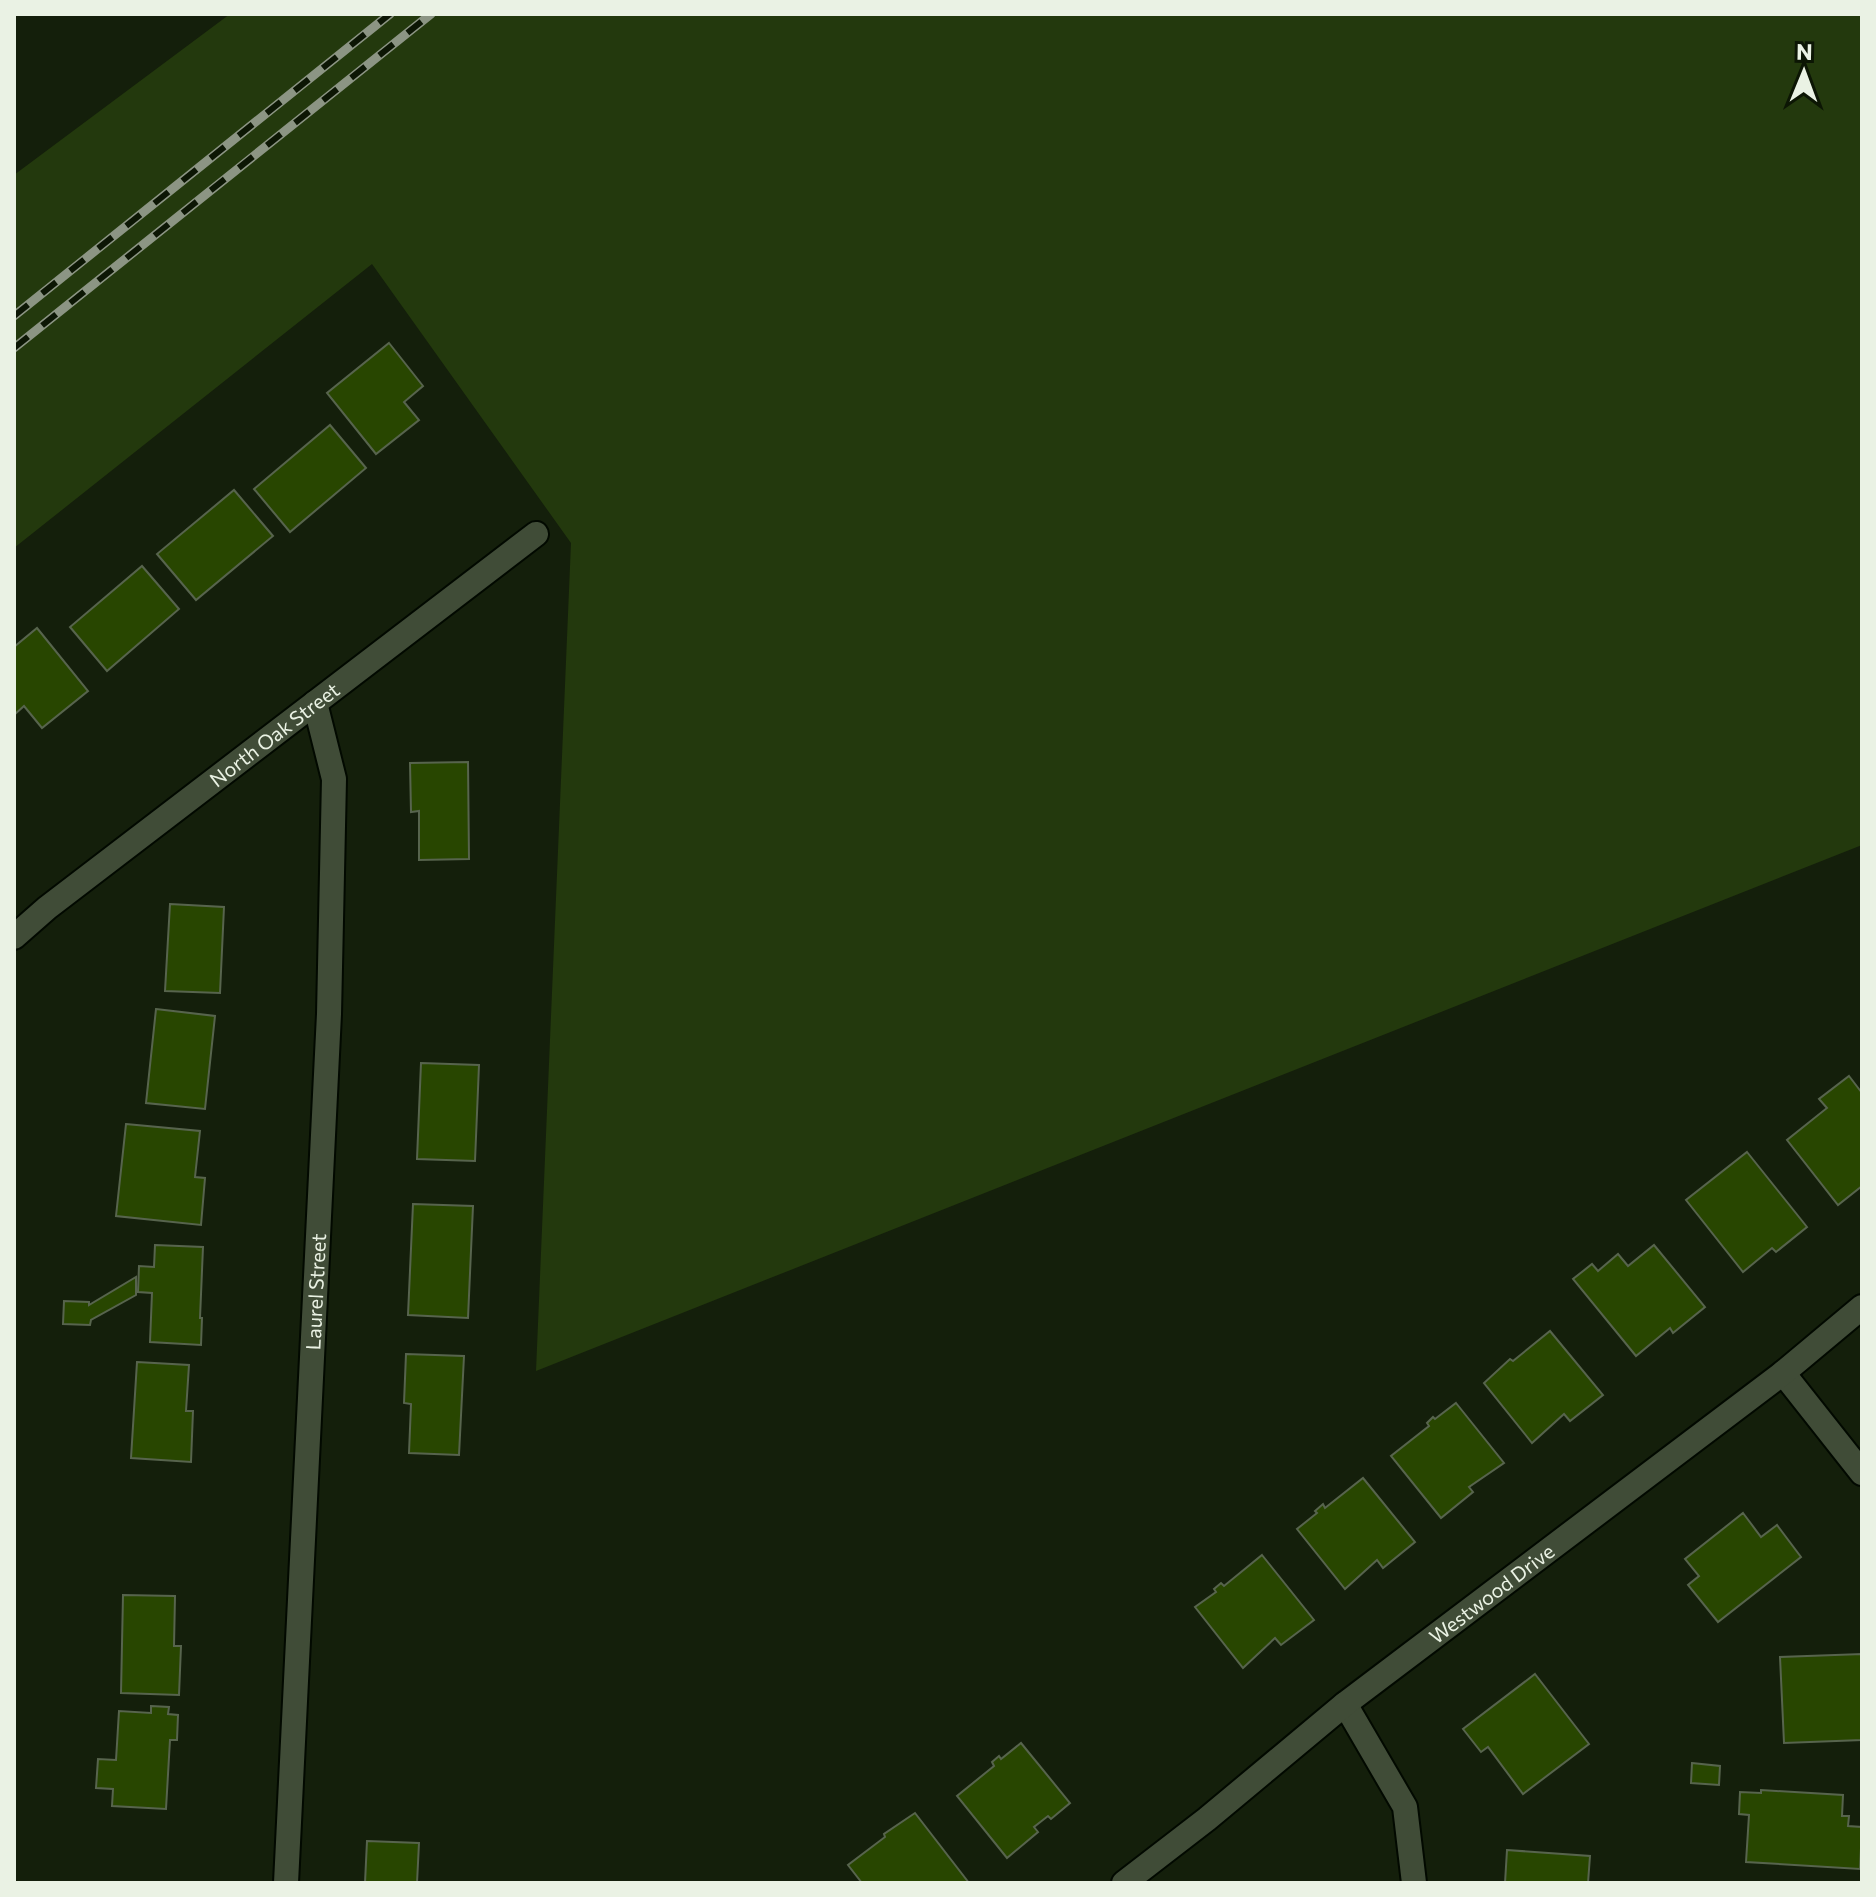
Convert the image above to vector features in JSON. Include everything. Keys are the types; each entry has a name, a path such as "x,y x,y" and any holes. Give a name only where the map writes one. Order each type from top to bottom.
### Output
{"street":[{"name":"North Oak Street","path":"14,937 536,534"},
{"name":"Laurel Street","path":"286,1883 330,998 334,779 315,703"},
{"name":"Westwood Drive","path":"1124,1883 1207,1819 1345,1704 1783,1373 1862,1307"},
{"path":"1783,1373 1862,1473"},
{"path":"1345,1704 1405,1807 1414,1883"}],"green space":[{"path":"230,14 1862,14 1862,845 536,1371 571,543 372,264 14,548 14,175"}],"building":[{"path":"389,343 423,386 404,402 419,420 376,454 327,393"},
{"path":"330,425 366,468 290,532 254,489"},
{"path":"234,490 273,536 196,600 157,554"},
{"path":"142,566 179,609 107,671 70,627"},
{"path":"37,628 88,691 42,728 24,706 14,715 14,647"},
{"path":"468,762 469,859 419,860 419,811 411,812 410,763"},
{"path":"170,904 224,907 220,993 165,991"},
{"path":"156,1009 215,1016 205,1109 146,1103"},
{"path":"421,1063 479,1065 475,1161 417,1159"},
{"path":"1849,1076 1862,1093 1862,1186 1838,1205 1787,1140 1827,1108 1819,1099"},
{"path":"126,1124 200,1131 195,1177 205,1178 201,1225 116,1216"},
{"path":"1747,1152 1807,1227 1776,1252 1772,1248 1743,1272 1686,1200"},
{"path":"413,1204 473,1206 468,1318 408,1315"},
{"path":"155,1245 203,1247 201,1345 150,1342 152,1293 138,1292 139,1266 154,1267"},
{"path":"1654,1245 1705,1307 1673,1333 1670,1328 1636,1356 1573,1279 1592,1264 1598,1271 1618,1254 1628,1266"},
{"path":"136,1277 136,1295 91,1320 90,1325 63,1324 64,1301 89,1302 89,1305"},
{"path":"1550,1331 1603,1395 1570,1421 1564,1414 1532,1443 1484,1383 1510,1359 1513,1361"},
{"path":"406,1354 464,1356 459,1455 409,1453 411,1404 404,1403"},
{"path":"137,1362 189,1365 186,1411 193,1411 191,1462 131,1458"},
{"path":"1456,1403 1504,1463 1469,1487 1473,1492 1441,1518 1391,1456 1429,1426 1427,1423 1433,1417 1435,1419"},
{"path":"1363,1478 1415,1542 1383,1568 1377,1560 1345,1589 1297,1529 1323,1504 1325,1508"},
{"path":"1743,1513 1761,1537 1777,1525 1801,1557 1718,1622 1688,1585 1699,1576 1685,1559"},
{"path":"1262,1555 1314,1620 1281,1645 1275,1638 1243,1668 1195,1607 1216,1592 1214,1589 1221,1583 1224,1586"},
{"path":"123,1595 175,1596 174,1646 181,1646 179,1695 121,1693"},
{"path":"1862,1654 1862,1740 1784,1743 1780,1657"},
{"path":"1535,1674 1589,1744 1523,1794 1488,1747 1481,1752 1463,1729"},
{"path":"151,1706 169,1707 168,1714 178,1715 177,1740 170,1740 166,1809 112,1806 113,1789 96,1788 98,1759 116,1760 119,1711 151,1713"},
{"path":"1021,1743 1070,1803 1051,1819 1048,1816 1034,1827 1038,1832 1007,1858 957,1796 994,1766 992,1762 999,1756 1001,1759"},
{"path":"1692,1763 1720,1766 1719,1785 1691,1783"},
{"path":"1761,1790 1843,1795 1842,1816 1849,1816 1848,1826 1862,1827 1860,1869 1746,1862 1749,1815 1739,1814 1740,1792 1761,1793"},
{"path":"915,1813 969,1883 862,1883 848,1865 885,1837 884,1834"},
{"path":"367,1841 419,1843 417,1883 365,1883"},
{"path":"1507,1850 1590,1856 1588,1883 1505,1883"}],"railway":[{"path":"14,316 390,14"},
{"path":"14,348 431,14"}]}
